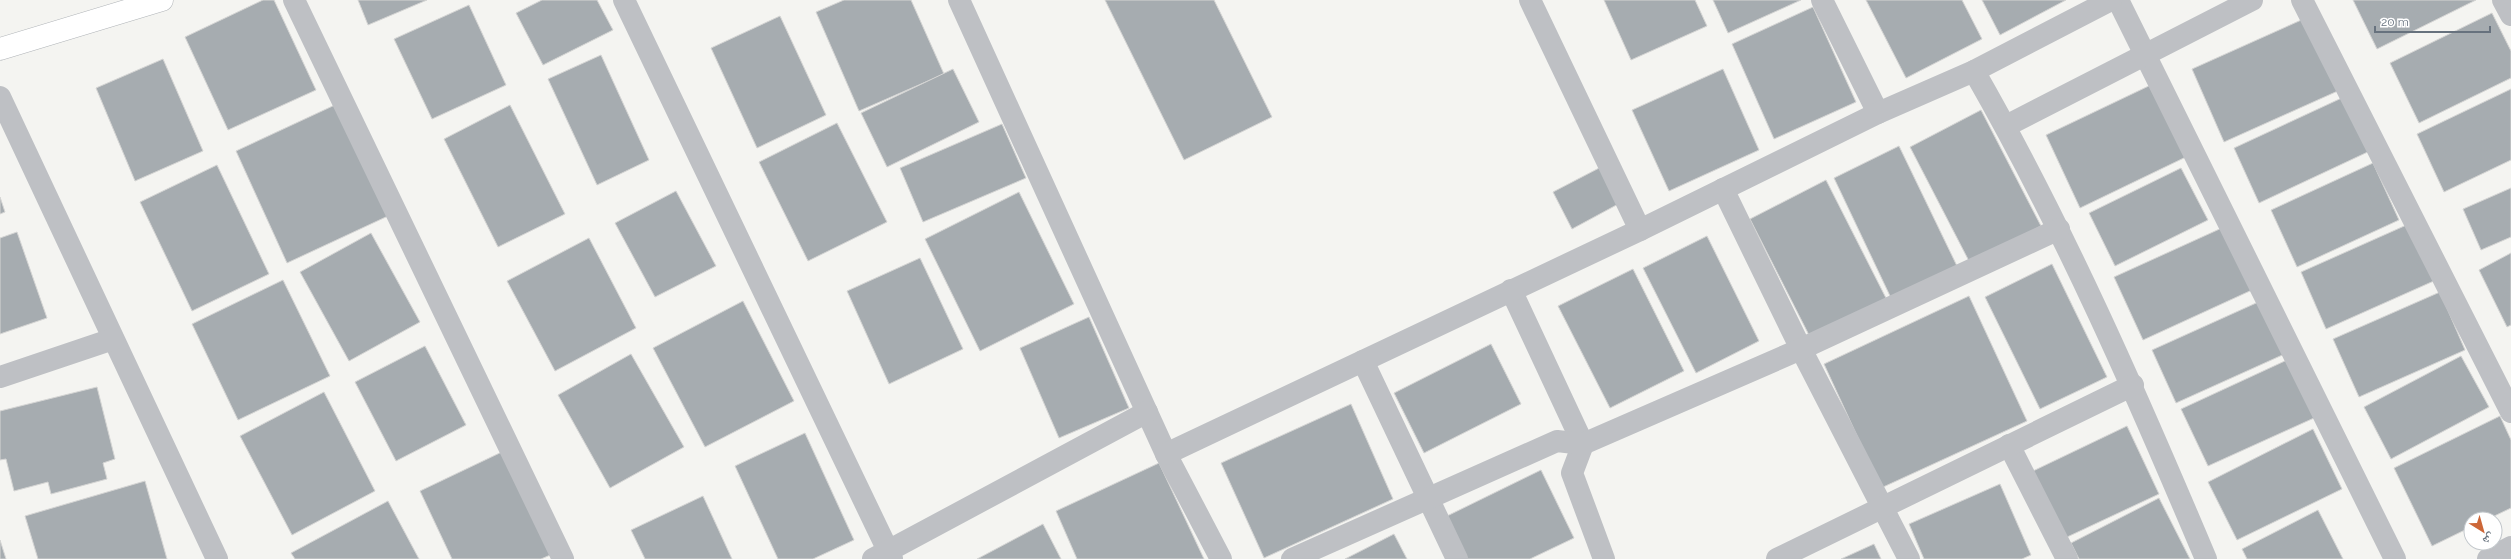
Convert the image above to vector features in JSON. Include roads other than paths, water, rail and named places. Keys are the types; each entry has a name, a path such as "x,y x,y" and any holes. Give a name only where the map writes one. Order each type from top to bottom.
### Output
{"main road":[{"path":"0,49 162,0"}],"street":[{"path":"294,0 563,559"},
{"path":"624,0 884,556 1147,412"},
{"path":"959,0 1166,454 1221,559"},
{"path":"1530,0 1640,230"},
{"path":"1822,0 1878,113"},
{"path":"1166,454 1640,230 1878,113 1974,71 2111,0"},
{"path":"2118,0 2147,54 2395,559"},
{"path":"2006,126 2252,0"},
{"path":"2302,0 2511,412"},
{"path":"2503,0 2511,15"},
{"path":"1974,71 2006,126 2059,229 2133,385 2206,559"},
{"path":"0,97 217,559"},
{"path":"1723,189 1801,349 1909,559"},
{"path":"1292,559 1429,500 1557,441 1583,444 1801,349 2059,229"},
{"path":"1511,290 1583,444 1572,473 1604,559"},
{"path":"0,377 113,339"},
{"path":"1363,361 1457,559"},
{"path":"1777,559 2133,385"},
{"path":"2009,445 2067,559"},
{"path":"2488,559 2511,547"}]}
